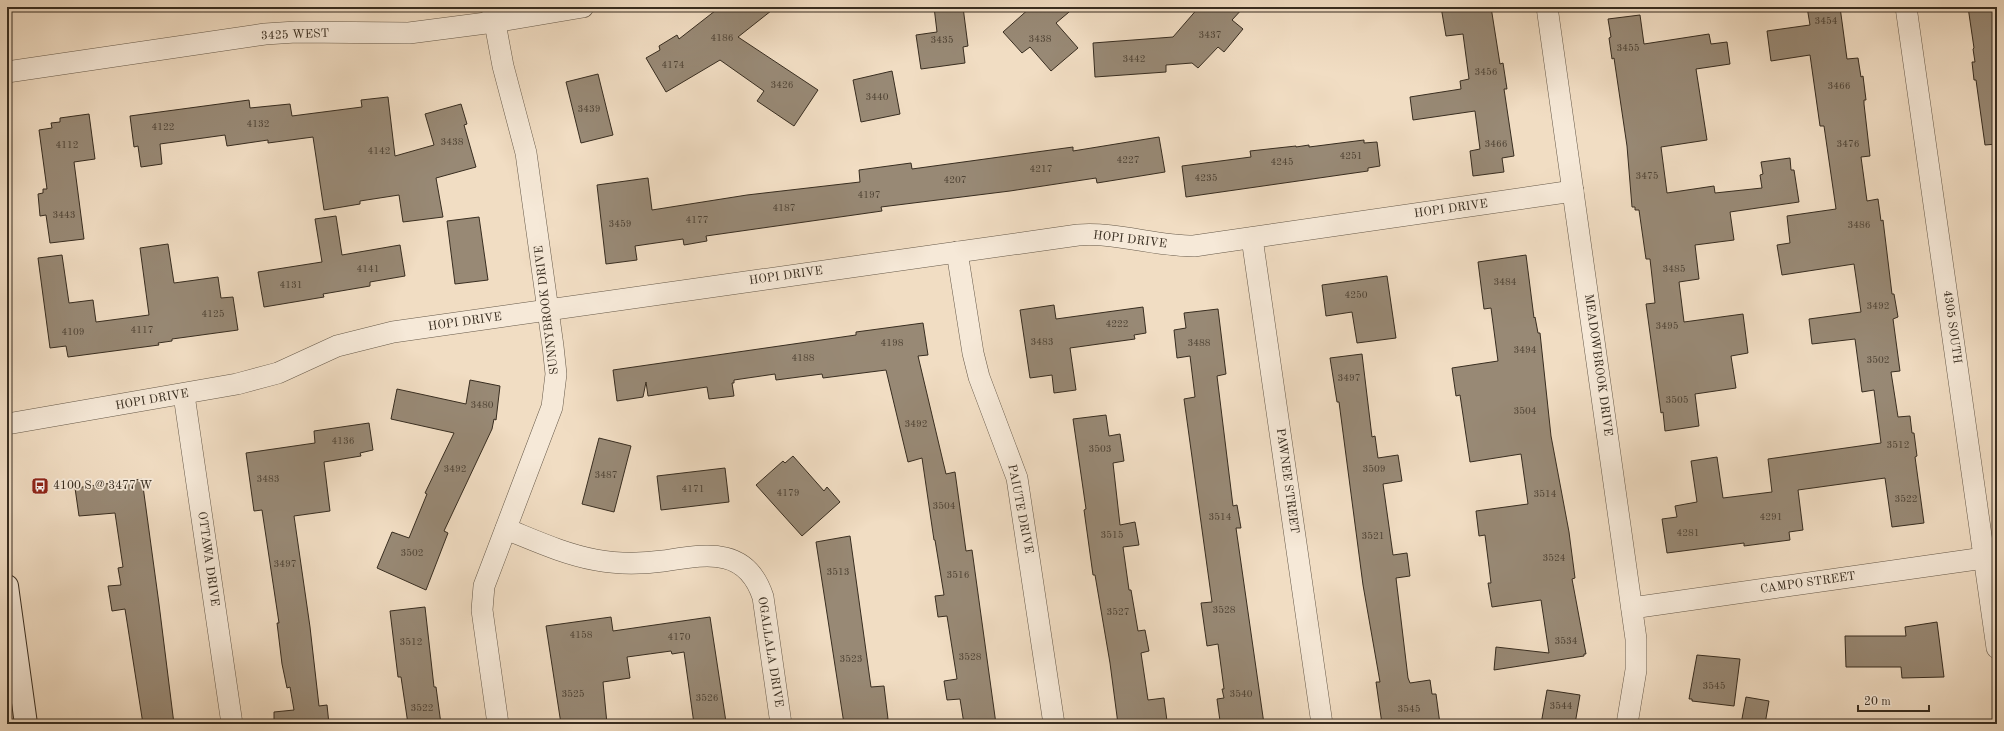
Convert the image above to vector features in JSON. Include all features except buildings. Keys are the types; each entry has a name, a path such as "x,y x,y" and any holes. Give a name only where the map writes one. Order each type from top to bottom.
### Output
{"main road":[{"path":"7,586 26,724"}],"street":[{"name":"3425 WEST","path":"7,72 264,34 296,32 397,34 493,15 583,7"},
{"name":"MEADOWBROOK DRIVE","path":"1547,7 1636,639 1636,670 1627,724"},
{"name":"4305 SOUTH","path":"1906,7 1997,648"},
{"name":"SUNNYBROOK DRIVE","path":"493,15 502,66 526,153 556,374 555,398 506,529 486,577 482,597 483,622 498,724"},
{"name":"HOPI DRIVE","path":"7,424 184,395 237,384 264,377 337,346 372,336 957,252 1093,234 1180,246 1252,238 1573,191"},
{"name":"PAWNEE STREET","path":"1252,238 1322,724"},
{"name":"PAIUTE DRIVE","path":"957,252 976,365 987,399 1010,456 1017,478 1054,724"},
{"name":"OTTAWA DRIVE","path":"184,395 232,724"},
{"name":"OGALLALA DRIVE","path":"506,529 557,550 597,560 639,562 713,555 735,562 753,577 763,597 781,724"},
{"name":"CAMPO STREET","path":"1632,608 1984,558"}],"place":[{"name":"4100 S @ 3477 W","path":"40,486"}]}
